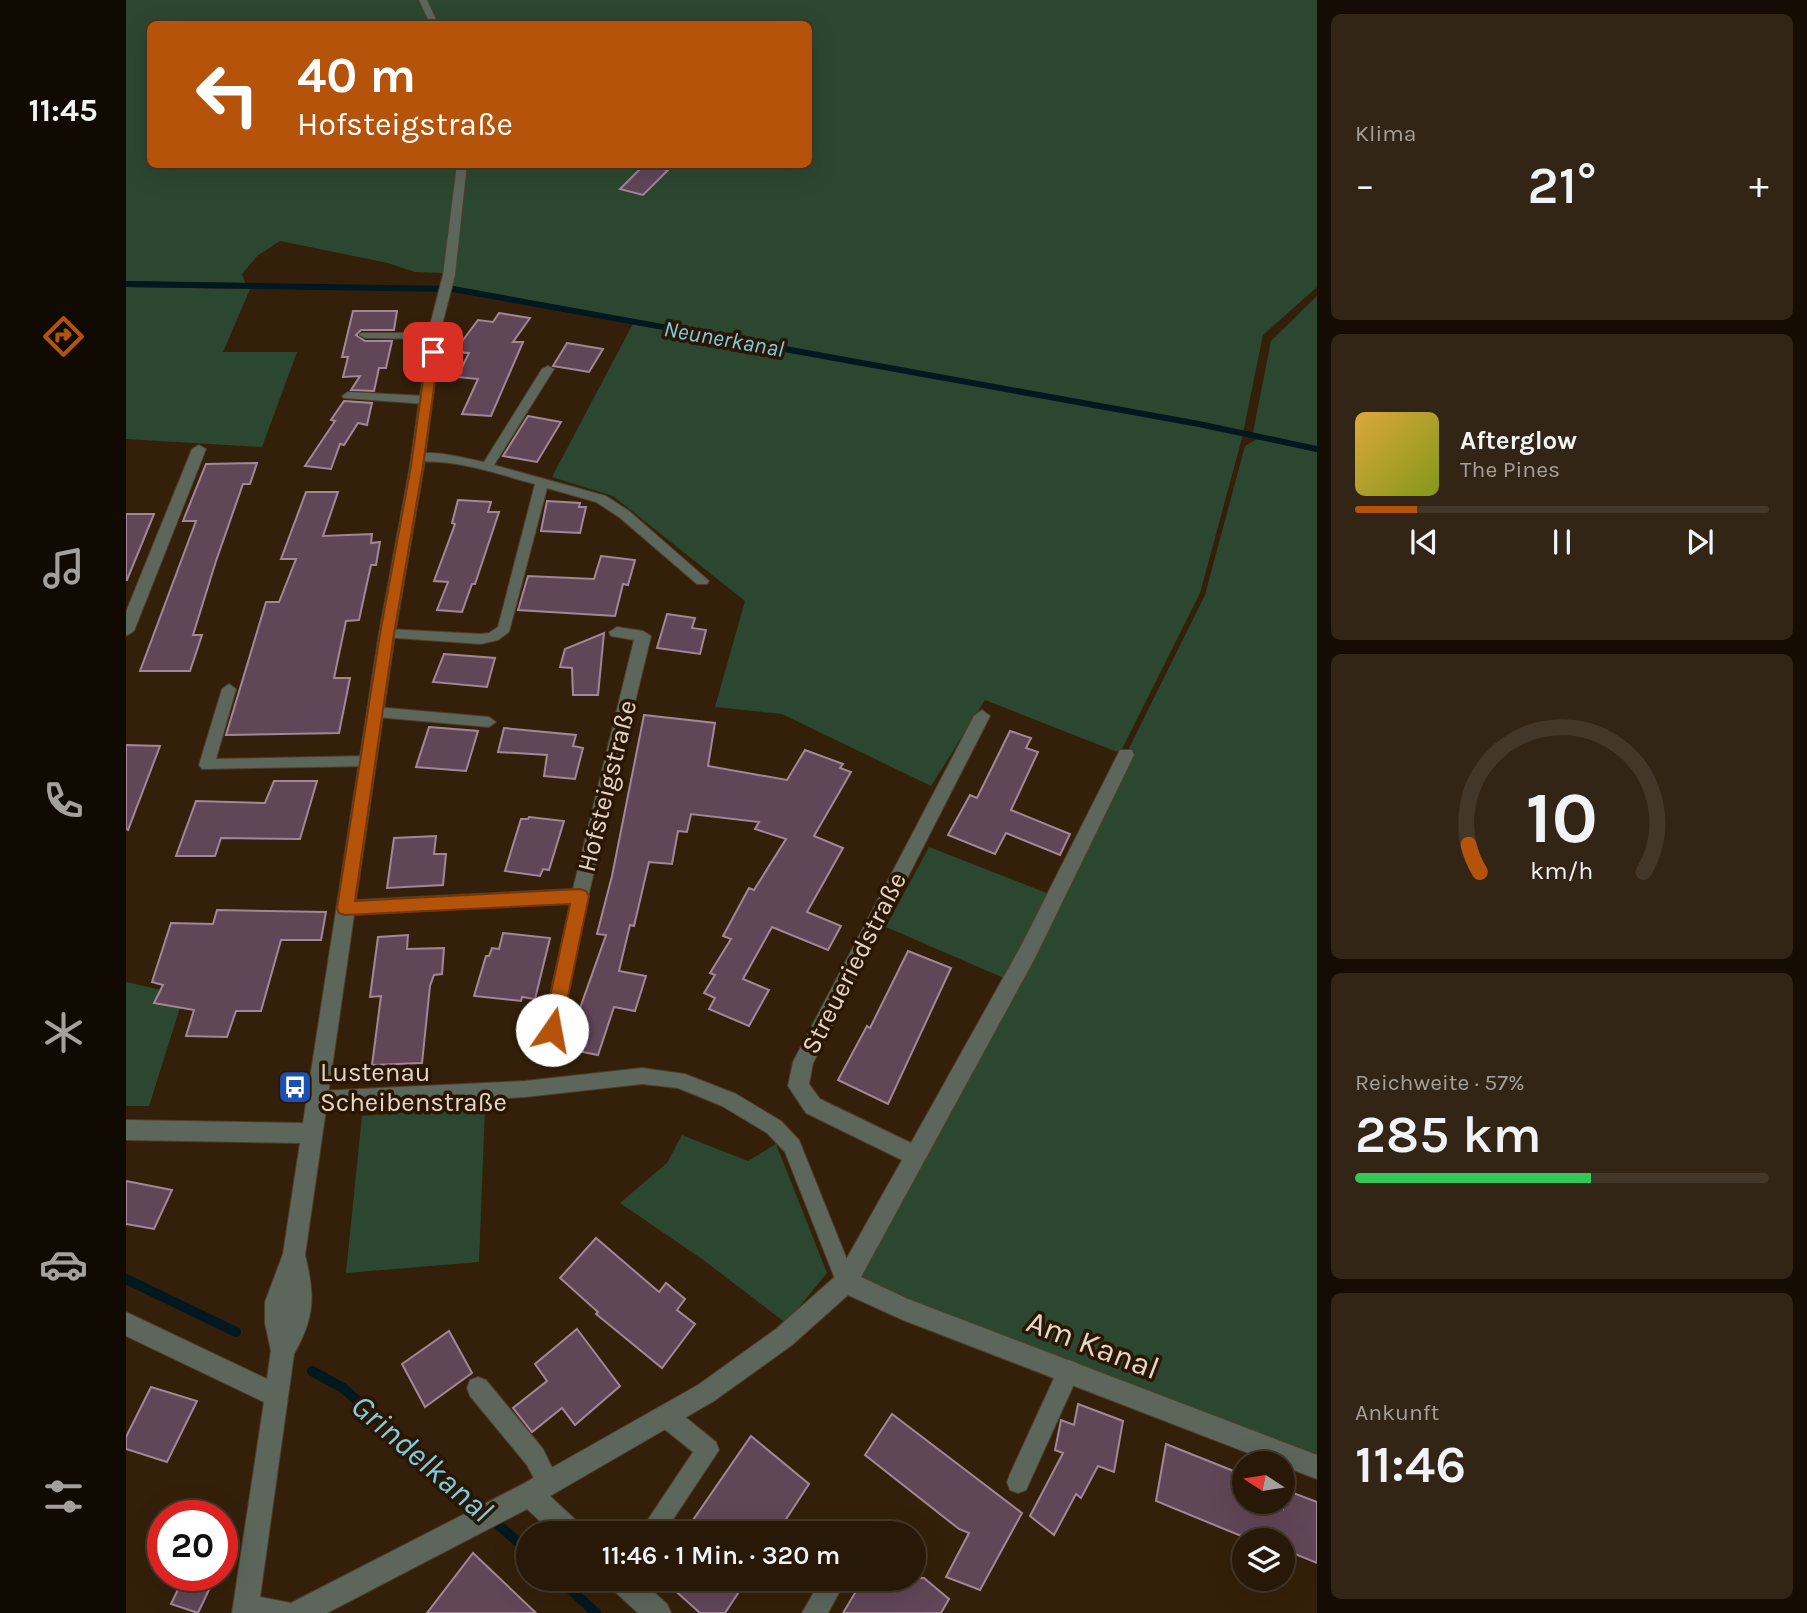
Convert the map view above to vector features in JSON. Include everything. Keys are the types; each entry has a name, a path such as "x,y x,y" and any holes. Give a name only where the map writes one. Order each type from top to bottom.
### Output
{"street":[{"path":"423,0 433,21"},
{"path":"283,1613 246,1611 283,1351 299,1323 303,1289 294,1255 310,1133 318,1100 319,1074 387,634 419,457 435,336 447,279 461,168"},
{"path":"126,631 199,449"},
{"name":"Hofsteigstraße","path":"345,908 580,896 643,636 617,632"},
{"name":"Streueriedstraße","path":"917,1157 813,1106 798,1086 803,1062 982,716"},
{"path":"300,1613 463,1531 706,1393 784,1337 846,1282 1028,953 1126,755"},
{"path":"126,1130 310,1133"},
{"name":"Am Kanal","path":"846,1282 903,1309 1317,1466"},
{"path":"126,1324 275,1395"},
{"path":"531,1493 559,1521"},
{"path":"633,1591 658,1613"}],"lane":[{"path":"365,335 435,336"},
{"path":"487,467 548,369"},
{"path":"348,396 426,400"},
{"path":"419,457 442,458 487,467 601,499 624,514 702,581"},
{"path":"387,634 481,639 493,637 504,629 542,481"},
{"path":"229,689 207,765 369,762"},
{"path":"376,712 489,722"},
{"path":"546,1054 580,896"},
{"path":"318,1100 525,1090 642,1076 678,1080 729,1100 774,1127 792,1146 846,1282"},
{"path":"1018,1482 1069,1371"},
{"path":"478,1388 535,1457 531,1493"},
{"path":"658,1521 708,1450 666,1416"},
{"path":"814,1613 828,1591"}],"green space":[{"path":"126,0 1317,0 1317,287 1263,335 1242,438 1200,593 1120,753 985,700 931,786 782,714 715,707 745,601 613,496 552,477 635,320 441,289 442,273 415,272 388,263 280,241 257,256 242,274 245,283 126,281"},
{"path":"126,287 250,289 223,352 297,352 262,447 126,439"},
{"path":"1317,296 1317,449 1253,433 1271,341"},
{"path":"1257,439 1317,452 1317,1469 1295,1460 1295,1451 1272,1451 846,1282 1028,952 1205,595 1245,446"},
{"path":"929,847 1049,894 1004,978 886,927"},
{"path":"126,982 184,995 149,1106 126,1106"},
{"path":"485,1106 479,1262 346,1273 362,1116"},
{"path":"682,1135 748,1161 776,1144 827,1273 786,1323 702,1259 620,1203 667,1163"}],"building":[{"path":"641,168 668,170 643,195 620,189"},
{"path":"353,311 397,311 394,330 361,330 356,335 365,341 392,341 386,368 379,368 374,391 351,390 360,376 343,377 348,357 342,357"},
{"path":"499,313 530,318 513,342 523,342 491,416 462,414 478,379 457,377 469,353 454,352 478,320 493,322"},
{"path":"567,343 603,349 589,372 553,366"},
{"path":"344,401 372,403 367,425 358,423 344,445 340,444 331,469 305,466 335,421 331,420"},
{"path":"528,416 561,422 537,462 503,456"},
{"path":"257,463 250,484 243,484 216,561 193,635 202,635 190,671 140,671 196,521 183,521 206,464"},
{"path":"306,492 338,492 323,536 372,534 371,543 380,542 376,565 371,565 359,620 346,621 334,678 350,678 339,733 226,735 266,602 279,602 296,559 281,559"},
{"path":"458,500 491,502 488,512 499,512 475,584 472,584 462,612 437,610 448,582 434,581 455,524 452,523"},
{"path":"547,501 580,503 579,507 586,507 580,533 541,531"},
{"path":"126,514 154,514 127,580 126,580"},
{"path":"601,556 635,560 628,585 623,584 615,616 518,610 528,576 594,579"},
{"path":"667,614 695,618 692,628 706,630 700,654 657,648"},
{"path":"604,633 598,695 573,695 572,668 560,667 565,649"},
{"path":"444,654 495,658 487,687 433,682"},
{"path":"644,715 715,723 708,766 787,780 805,750 843,764 840,768 851,772 814,836 843,848 807,912 841,926 828,950 772,927 743,979 769,990 749,1026 709,1009 715,998 704,993 715,975 710,973 731,939 723,936 749,888 754,890 786,839 755,829 759,822 691,814 687,832 678,831 672,864 649,862 634,926 630,925 619,971 646,976 635,1011 614,1007 598,1055 573,1050 575,1041 569,1039 606,935 597,934 612,876"},
{"path":"429,727 478,731 466,771 416,767"},
{"path":"504,728 576,735 573,746 583,748 575,779 544,776 547,755 498,752"},
{"path":"1010,731 1031,738 1026,748 1038,752 1011,810 1070,834 1060,855 1006,833 995,854 948,835 970,795 977,798"},
{"path":"126,745 160,746 128,830 126,829"},
{"path":"274,781 317,781 300,839 221,838 215,856 176,856 196,801 265,803"},
{"path":"529,817 564,821 549,870 543,869 540,876 505,871 521,819"},
{"path":"436,836 434,854 446,854 443,885 387,888 394,838"},
{"path":"217,910 326,912 321,940 281,940 261,1011 236,1011 227,1037 186,1036 194,1010 154,1003 163,985 152,982 171,923 213,924"},
{"path":"503,933 550,938 535,999 522,997 521,1001 474,996 486,956 489,956 492,948 499,949"},
{"path":"408,935 407,949 444,948 442,974 434,975 430,986 422,1063 372,1065 381,996 370,997 378,937"},
{"path":"908,951 951,968 888,1104 838,1080 867,1026 870,1028"},
{"path":"126,1181 172,1190 154,1229 126,1224"},
{"path":"596,1238 659,1292 666,1283 685,1299 677,1310 695,1324 662,1368 596,1314 598,1312 560,1278"},
{"path":"577,1329 620,1386 575,1425 562,1408 532,1432 513,1408 547,1381 535,1364"},
{"path":"449,1331 472,1373 425,1407 402,1364"},
{"path":"151,1387 197,1401 167,1462 126,1449 126,1437"},
{"path":"1078,1404 1123,1421 1114,1472 1098,1466 1081,1498 1076,1494 1054,1535 1030,1516 1063,1453 1055,1450 1061,1420 1074,1425"},
{"path":"892,1414 1022,1513 980,1590 946,1577 969,1533 959,1529 865,1455"},
{"path":"751,1436 809,1484 785,1521 692,1521"},
{"path":"1166,1444 1232,1470 1232,1514 1295,1514 1295,1494 1317,1502 1317,1563 1295,1554 1295,1528 1232,1528 1232,1532 1156,1501"},
{"path":"473,1553 536,1613 427,1613"},
{"path":"926,1580 949,1599 941,1613 843,1613 856,1591 926,1591"},
{"path":"177,1591 208,1591 198,1613 171,1604"},
{"path":"675,1591 739,1591 725,1613 700,1613"}],"waterway":[{"name":"Neunerkanal","path":"126,284 453,289 1199,424 1317,449"},
{"name":"Grindelkanal","path":"126,1279 236,1332"},
{"name":"Grindelkanal","path":"312,1371 343,1388 516,1540"},
{"name":"Grindelkanal","path":"572,1591 596,1613"}],"place":[{"name":"Lustenau Scheibenstraße","path":"295,1087"}],"route":[{"path":"433,352 345,908 580,896 552,1030"}]}
